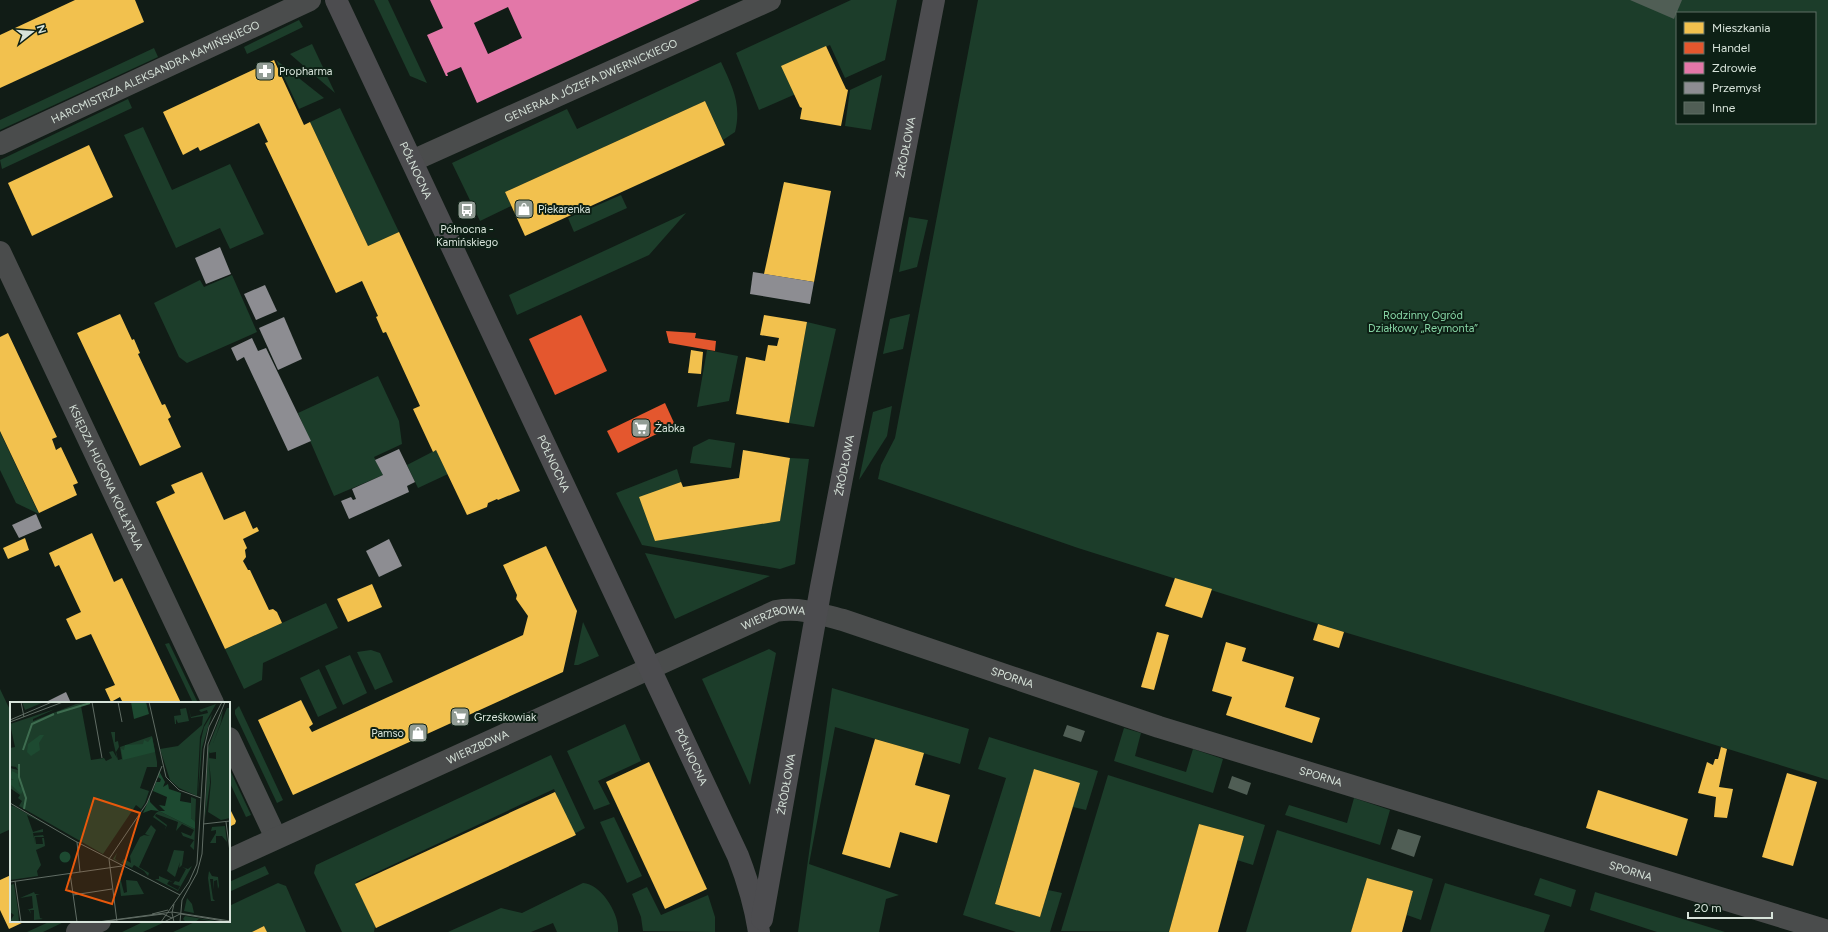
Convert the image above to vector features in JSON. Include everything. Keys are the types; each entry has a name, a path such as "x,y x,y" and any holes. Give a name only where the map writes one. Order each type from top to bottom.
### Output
{"street":[{"name":"HARCMISTRZA ALEKSANDRA KAMIŃSKIEGO","path":"0,144 310,0"},
{"name":"PÓŁNOCNA","path":"336,0 738,856 749,883 756,908 759,932"},
{"name":"GENERAŁA JÓZEFA DWERNICKIEGO","path":"412,161 770,0"},
{"name":"ŹRÓDŁOWA","path":"759,932 816,612 934,0"},
{"name":"KSIĘDZA HUGONA KOŁŁĄTAJA","path":"0,252 213,702"},
{"name":"WIERZBOWA","path":"230,860 776,611 788,609 816,612"},
{"name":"SPORNA","path":"816,612 1159,727 1828,931"},
{"path":"230,740 276,838"},
{"path":"77,932 98,922"}],"green space":[{"path":"374,0 388,0 427,83 410,76"},
{"path":"851,0 897,0 885,60 845,78 830,45 786,65 798,93 759,110 736,53"},
{"name":"Rodzinny Ogród Działkowy „Reymonta”","path":"978,0 1828,0 1828,780 1344,632 1078,548 878,479 881,465 895,438"},
{"path":"299,20 303,27 247,54 244,47"},
{"path":"312,44 335,93 290,54"},
{"path":"154,48 158,57 0,130 0,120"},
{"path":"276,60 324,98 299,109"},
{"path":"721,62 729,79 737,104 737,122 735,132 723,140 705,101 505,192 511,206 480,221 452,163 567,109 577,129"},
{"path":"882,75 871,130 845,126 850,90"},
{"path":"128,99 132,108 2,169 0,160"},
{"path":"340,108 399,232 368,246 310,122"},
{"path":"143,127 172,190 230,164 264,234 230,249 220,228 176,248 124,135"},
{"path":"621,195 627,208 574,232 568,218"},
{"path":"686,213 649,255 517,315 509,295"},
{"path":"909,217 928,220 917,267 899,272"},
{"path":"232,275 257,332 187,363 179,357 154,303 200,280 204,287"},
{"path":"910,314 903,349 883,354 890,319"},
{"path":"807,322 836,329 814,427 789,423"},
{"path":"707,350 738,356 729,401 697,407"},
{"path":"378,376 399,421 402,444 374,457 383,475 334,496 298,413"},
{"path":"892,406 887,436 859,480 873,412"},
{"path":"0,432 39,514 16,503 0,470"},
{"path":"709,439 735,443 731,468 690,463 693,447"},
{"path":"436,450 448,474 418,488 407,465"},
{"path":"790,458 809,459 795,564 780,569 642,545 616,493 677,469 681,482 639,498 780,520"},
{"path":"645,553 770,576 675,619"},
{"path":"326,603 338,628 263,663 262,680 244,689 225,649"},
{"path":"583,622 599,656 578,665 574,665"},
{"path":"169,643 198,702 193,702 165,644"},
{"path":"769,649 776,653 750,785 702,679"},
{"path":"371,650 380,653 393,682 375,690 357,652"},
{"path":"350,655 367,693 343,705 325,666"},
{"path":"319,669 337,708 318,717 300,678"},
{"path":"832,688 969,729 960,764 835,727 809,864 899,895 886,899 879,932 798,932"},
{"path":"0,689 10,710 10,829 0,834"},
{"path":"239,706 283,800 277,803 235,714 235,710"},
{"path":"625,724 641,761 598,781 610,804 594,810 567,751"},
{"path":"1124,728 1141,733 1135,756 1186,772 1193,749 1223,759 1213,793 1114,761"},
{"path":"989,737 1098,771 1086,810 1073,807 1034,770 995,903 1040,917 1048,890 1062,893 1050,932 1016,932 963,915 1006,778 978,769"},
{"path":"551,755 585,828 574,834 554,789 356,882 375,926 374,932 342,932 314,873 316,865"},
{"path":"230,770 251,815 246,817 230,783"},
{"path":"1108,775 1265,825 1253,865 1237,860 1244,836 1199,824 1169,932 1061,931"},
{"path":"1354,798 1390,810 1380,845 1285,815 1289,805 1347,823"},
{"path":"614,817 642,876 627,883 600,822"},
{"path":"1277,830 1433,879 1421,920 1407,915 1413,891 1367,878 1351,932 1246,932"},
{"path":"265,866 269,874 230,892 230,882"},
{"path":"1540,878 1576,890 1571,907 1534,895"},
{"path":"278,883 286,886 306,932 267,932 264,926 252,932 173,932 195,922 230,922 230,906"},
{"path":"583,883 590,885 603,894 608,901 616,917 618,932 557,932 553,923 531,932 448,932 501,908 522,913"},
{"path":"1445,883 1550,915 1544,932 1430,932"},
{"path":"647,887 661,915 708,895 715,917 715,932 643,931 641,917 632,894"},
{"path":"1595,892 1725,932 1657,932 1590,910"},
{"path":"49,922 64,922 43,932 27,932"},
{"path":"143,922 165,922 143,932 122,932"}],"building: Mieszkania":[{"path":"75,0 135,0 144,22 0,88 0,35"},
{"path":"826,46 846,89 848,90 841,126 800,119 802,108 800,107 781,66"},
{"path":"274,60 304,125 310,122 368,246 399,232 520,491 488,503 487,507 467,515 436,450 433,452 413,409 420,406 386,332 383,333 376,317 378,316 362,281 336,293 265,143 268,142 259,123 200,151 198,147 183,155 163,112"},
{"path":"705,101 725,145 525,236 505,192"},
{"path":"89,145 113,197 32,236 8,183"},
{"path":"784,182 831,191 814,282 764,274"},
{"path":"120,314 132,340 134,339 140,353 138,354 162,405 165,404 171,417 168,419 181,447 140,466 77,333"},
{"path":"764,315 807,322 789,423 736,414 746,357 765,361 768,345 777,346 779,338 760,335"},
{"path":"8,333 57,437 52,439 56,450 61,447 78,483 73,485 77,495 39,513 0,431 0,337"},
{"path":"691,350 703,352 701,374 688,373"},
{"path":"743,450 790,458 780,521 655,541 639,497 681,482 683,487 739,478"},
{"path":"202,472 224,520 245,511 253,529 257,527 259,531 243,539 247,548 245,550 246,557 243,561 248,570 250,570 269,610 273,609 277,612 282,623 225,649 156,502 175,493 171,485"},
{"path":"92,533 114,582 122,578 181,702 122,702 120,697 111,702 105,689 115,685 91,634 76,640 66,619 81,612 59,565 55,567 49,553"},
{"path":"25,538 29,550 8,559 3,548"},
{"path":"546,546 577,611 563,672 293,795 258,720 301,700 313,724 309,727 312,732 523,635 528,616 516,599 517,595 503,565"},
{"path":"1175,578 1212,589 1202,618 1165,606"},
{"path":"372,584 382,607 348,622 337,599"},
{"path":"1318,624 1344,632 1339,648 1313,640"},
{"path":"1157,632 1169,635 1154,690 1141,687"},
{"path":"1226,642 1246,648 1242,661 1294,677 1285,707 1320,718 1312,743 1226,715 1232,697 1212,691"},
{"path":"875,739 924,753 915,785 950,795 937,843 900,832 890,868 842,854"},
{"path":"1721,747 1727,749 1719,787 1733,789 1727,818 1714,817 1716,797 1698,793 1707,762 1713,765 1715,759 1718,759"},
{"path":"649,762 707,889 665,909 606,782"},
{"path":"1034,769 1080,783 1040,917 995,904"},
{"path":"1787,773 1817,782 1793,866 1762,857"},
{"path":"1598,790 1688,819 1677,856 1586,828"},
{"path":"555,792 576,835 376,928 355,884"},
{"path":"230,809 236,821 235,824 230,826"},
{"path":"1199,824 1244,836 1218,932 1169,932"},
{"path":"10,875 10,922 24,922 9,929 0,910 0,880"},
{"path":"1367,878 1413,891 1402,932 1351,932"},
{"path":"264,926 267,932 252,932"}],"building: Handel":[{"path":"581,315 607,371 555,395 529,339"},
{"path":"666,331 696,333 695,338 716,341 715,351 669,343"},
{"name":"Żabka","path":"665,403 675,425 618,453 607,431"}],"building: Zdrowie":[{"path":"430,0 700,0 477,103 461,67 447,73 448,76 446,76 427,35 443,28","holes":["508,7 522,38 488,54 474,23"]}],"building: Przemysł":[{"path":"220,247 231,274 206,284 195,258"},
{"path":"753,272 814,282 810,304 750,294"},
{"path":"265,285 277,311 256,320 244,294"},
{"path":"284,317 302,359 278,370 259,328"},
{"path":"252,338 258,351 266,348 311,441 288,451 244,357 237,361 231,348"},
{"path":"399,449 415,482 407,486 409,492 349,519 341,501 351,497 353,500 356,499 352,489 383,475 375,460"},
{"path":"36,514 42,528 19,538 12,525"},
{"path":"389,539 402,566 379,577 366,551"},
{"path":"66,692 71,702 46,702"}],"building: Inne":[{"path":"1630,0 1682,0 1674,19"},
{"path":"1067,725 1085,731 1081,742 1063,736"},
{"path":"1232,776 1251,783 1247,795 1228,788"},
{"path":"1398,829 1421,836 1414,857 1391,849"}],"place":[{"name":"Propharma","path":"265,71"},
{"name":"Piekarenka","path":"524,209"},
{"name":"Północna - Kamińskiego","path":"467,210"},
{"name":"Żabka","path":"641,428"},
{"name":"Grześkowiak","path":"460,717"},
{"name":"Pamso","path":"418,733"}]}
